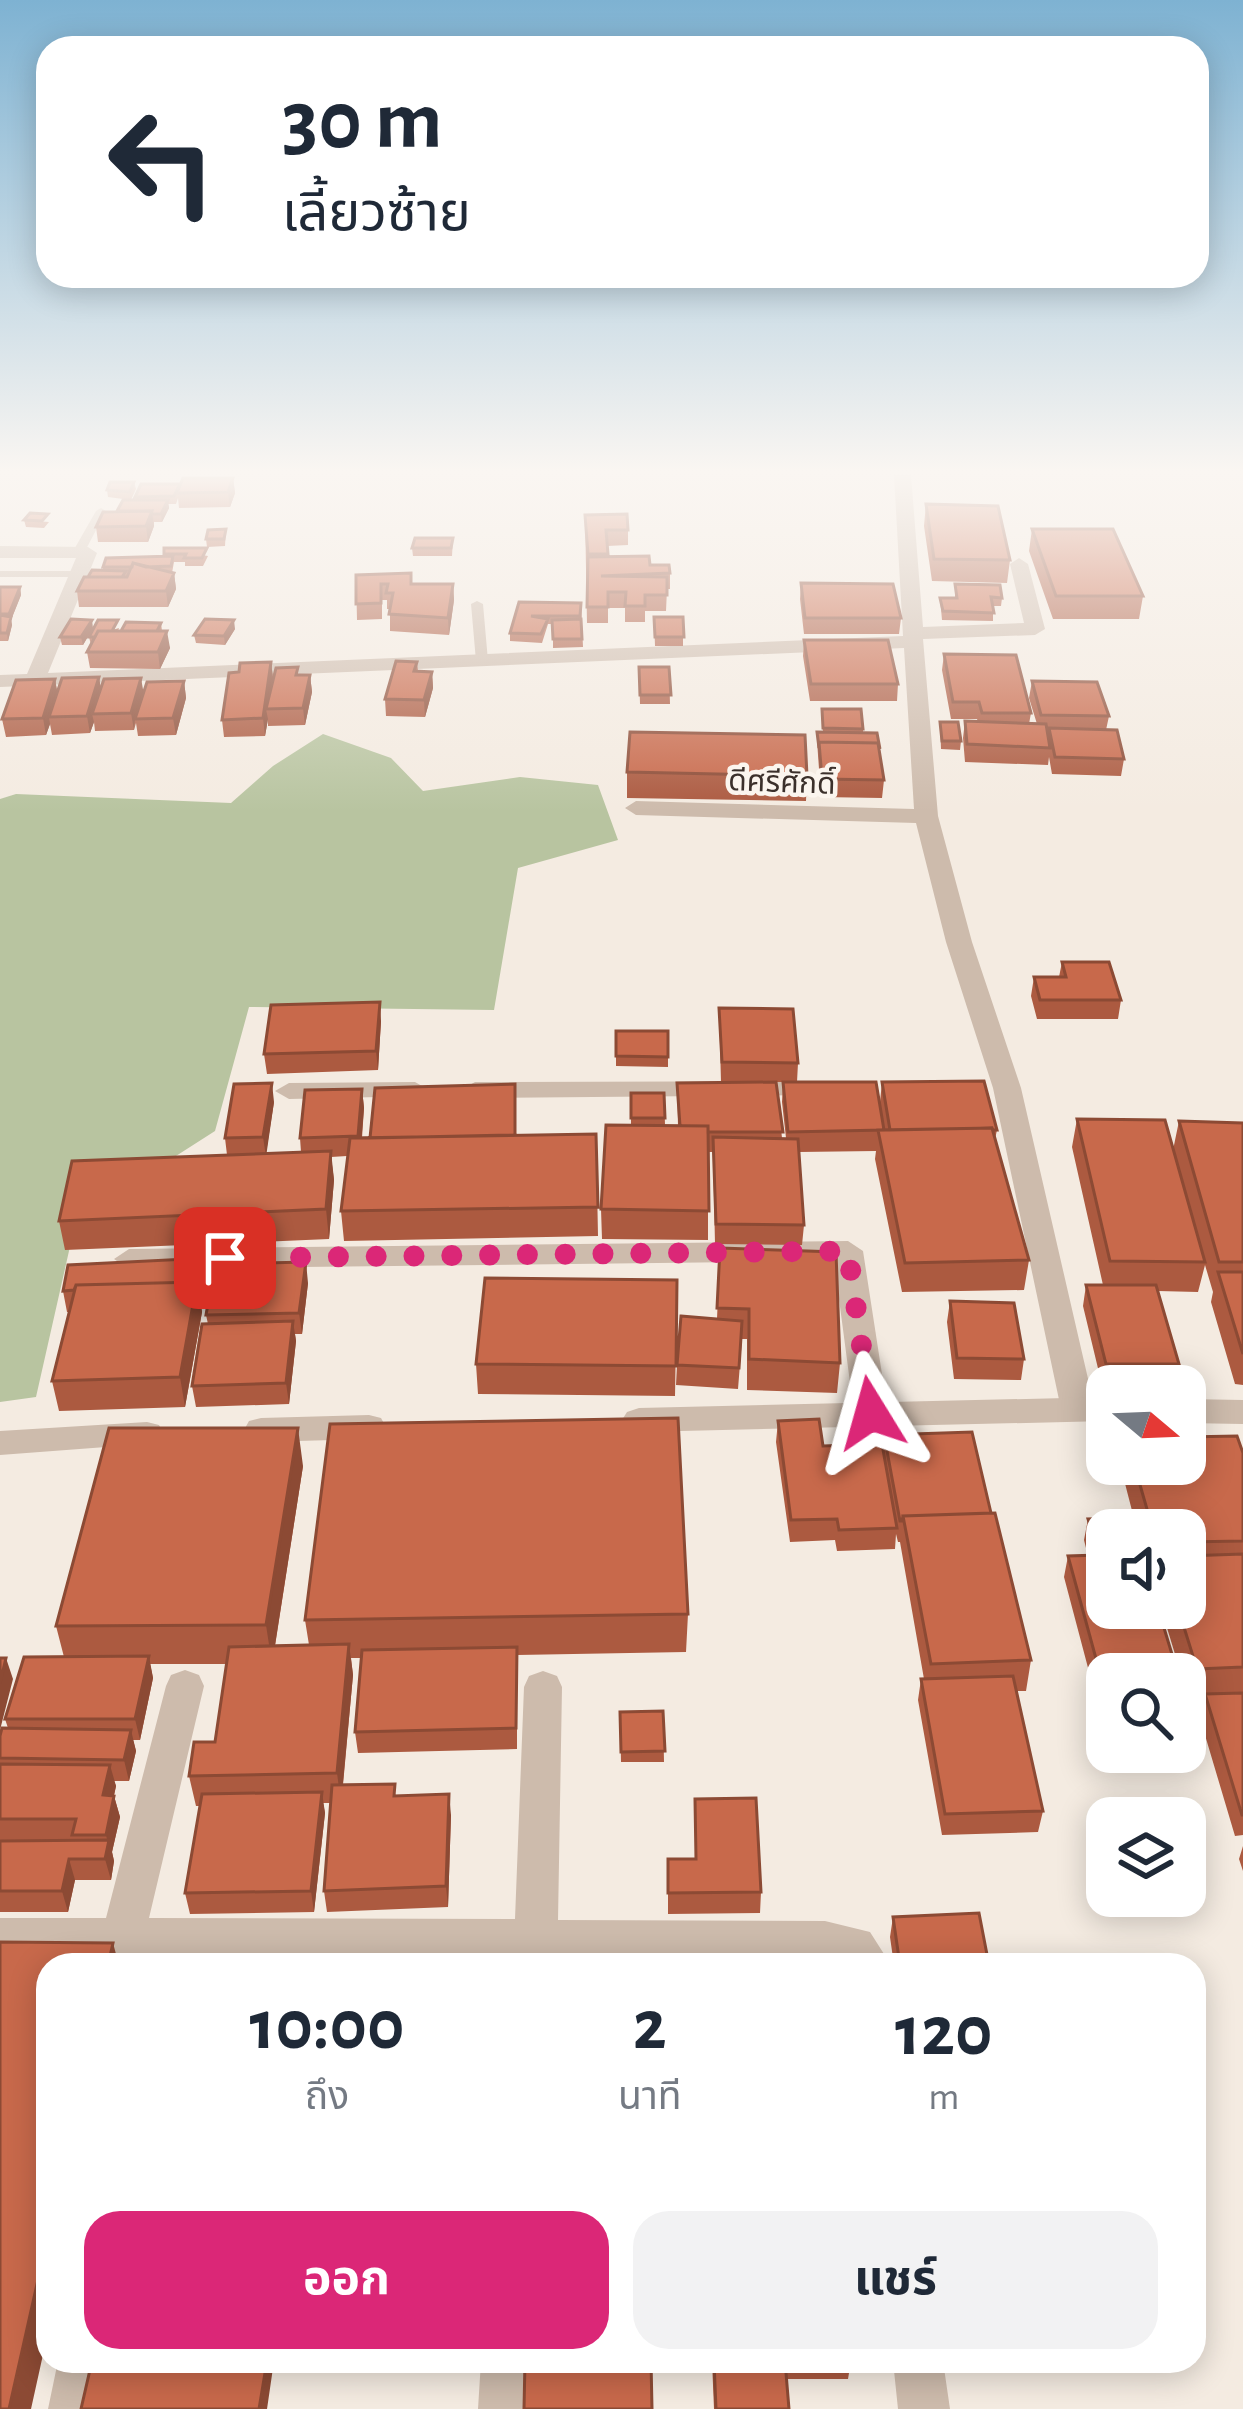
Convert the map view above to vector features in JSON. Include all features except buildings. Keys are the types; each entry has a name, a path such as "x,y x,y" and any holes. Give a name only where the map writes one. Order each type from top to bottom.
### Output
{"street":[{"path":"36,677 69,587"},
{"path":"910,587 926,816 995,1088 1086,1389"},
{"path":"0,682 482,661 1035,629 1025,587"},
{"name":"ดีศรีศักดิ์","path":"636,808 926,816"},
{"path":"289,1091 863,1089"},
{"path":"129,1259 848,1251 871,1413"},
{"path":"612,1420 1086,1409"},
{"path":"1206,1411 1243,1412"},
{"path":"235,1431 400,1426"},
{"path":"0,1443 188,1432"},
{"path":"146,1949 185,1686"},
{"path":"523,1947 543,1687"},
{"path":"0,1937 146,1949 841,1940 863,1953"},
{"path":"74,2409 81,2373"},
{"path":"504,2409 506,2373"},
{"path":"920,2373 924,2409"}],"lane":[{"path":"477,604 482,661"}],"green space":[{"path":"323,734 391,758 423,791 520,777 598,785 618,840 518,868 494,1010 249,1007 215,1131 76,1220 36,1397 0,1402 0,799 16,794 231,803 273,766"}],"route":[{"path":"225,1258 848,1251 871,1413"}]}
